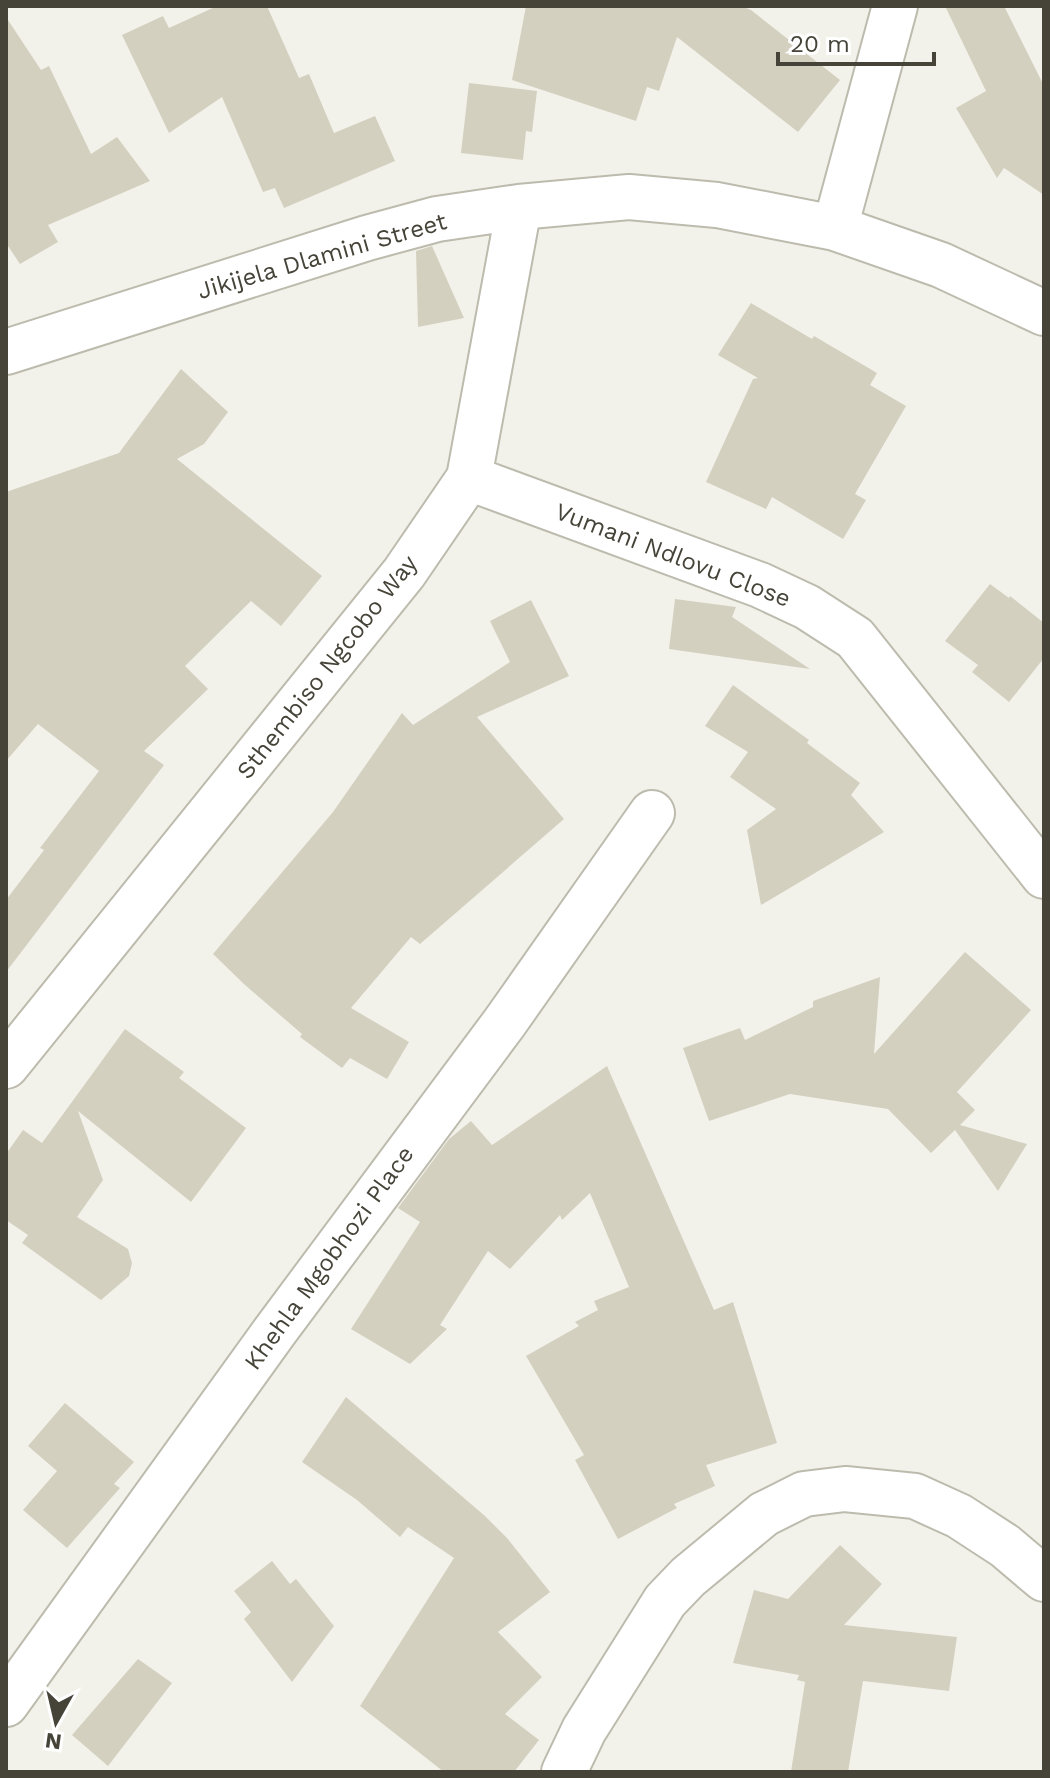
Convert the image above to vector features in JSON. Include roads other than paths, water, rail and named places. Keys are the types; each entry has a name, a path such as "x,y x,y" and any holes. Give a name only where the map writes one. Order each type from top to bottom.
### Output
{"street":[{"path":"835,228 895,6"},
{"name":"Jikijela Dlamini Street","path":"6,352 367,238 437,219 519,207 629,197 717,205 835,228 941,265 1044,313"},
{"name":"Sthembiso Ngcobo Way","path":"6,1066 404,573 469,478 519,207"},
{"name":"Vumani Ndlovu Close","path":"469,478 760,585 807,607 855,638 1044,876"},
{"name":"Khehla Mgobhozi Place","path":"6,1704 275,1331 505,1022 652,813"},
{"path":"564,1772 584,1730 665,1601 688,1577 764,1514 804,1494 845,1489 915,1496 959,1516 1005,1546 1044,1579"}]}
